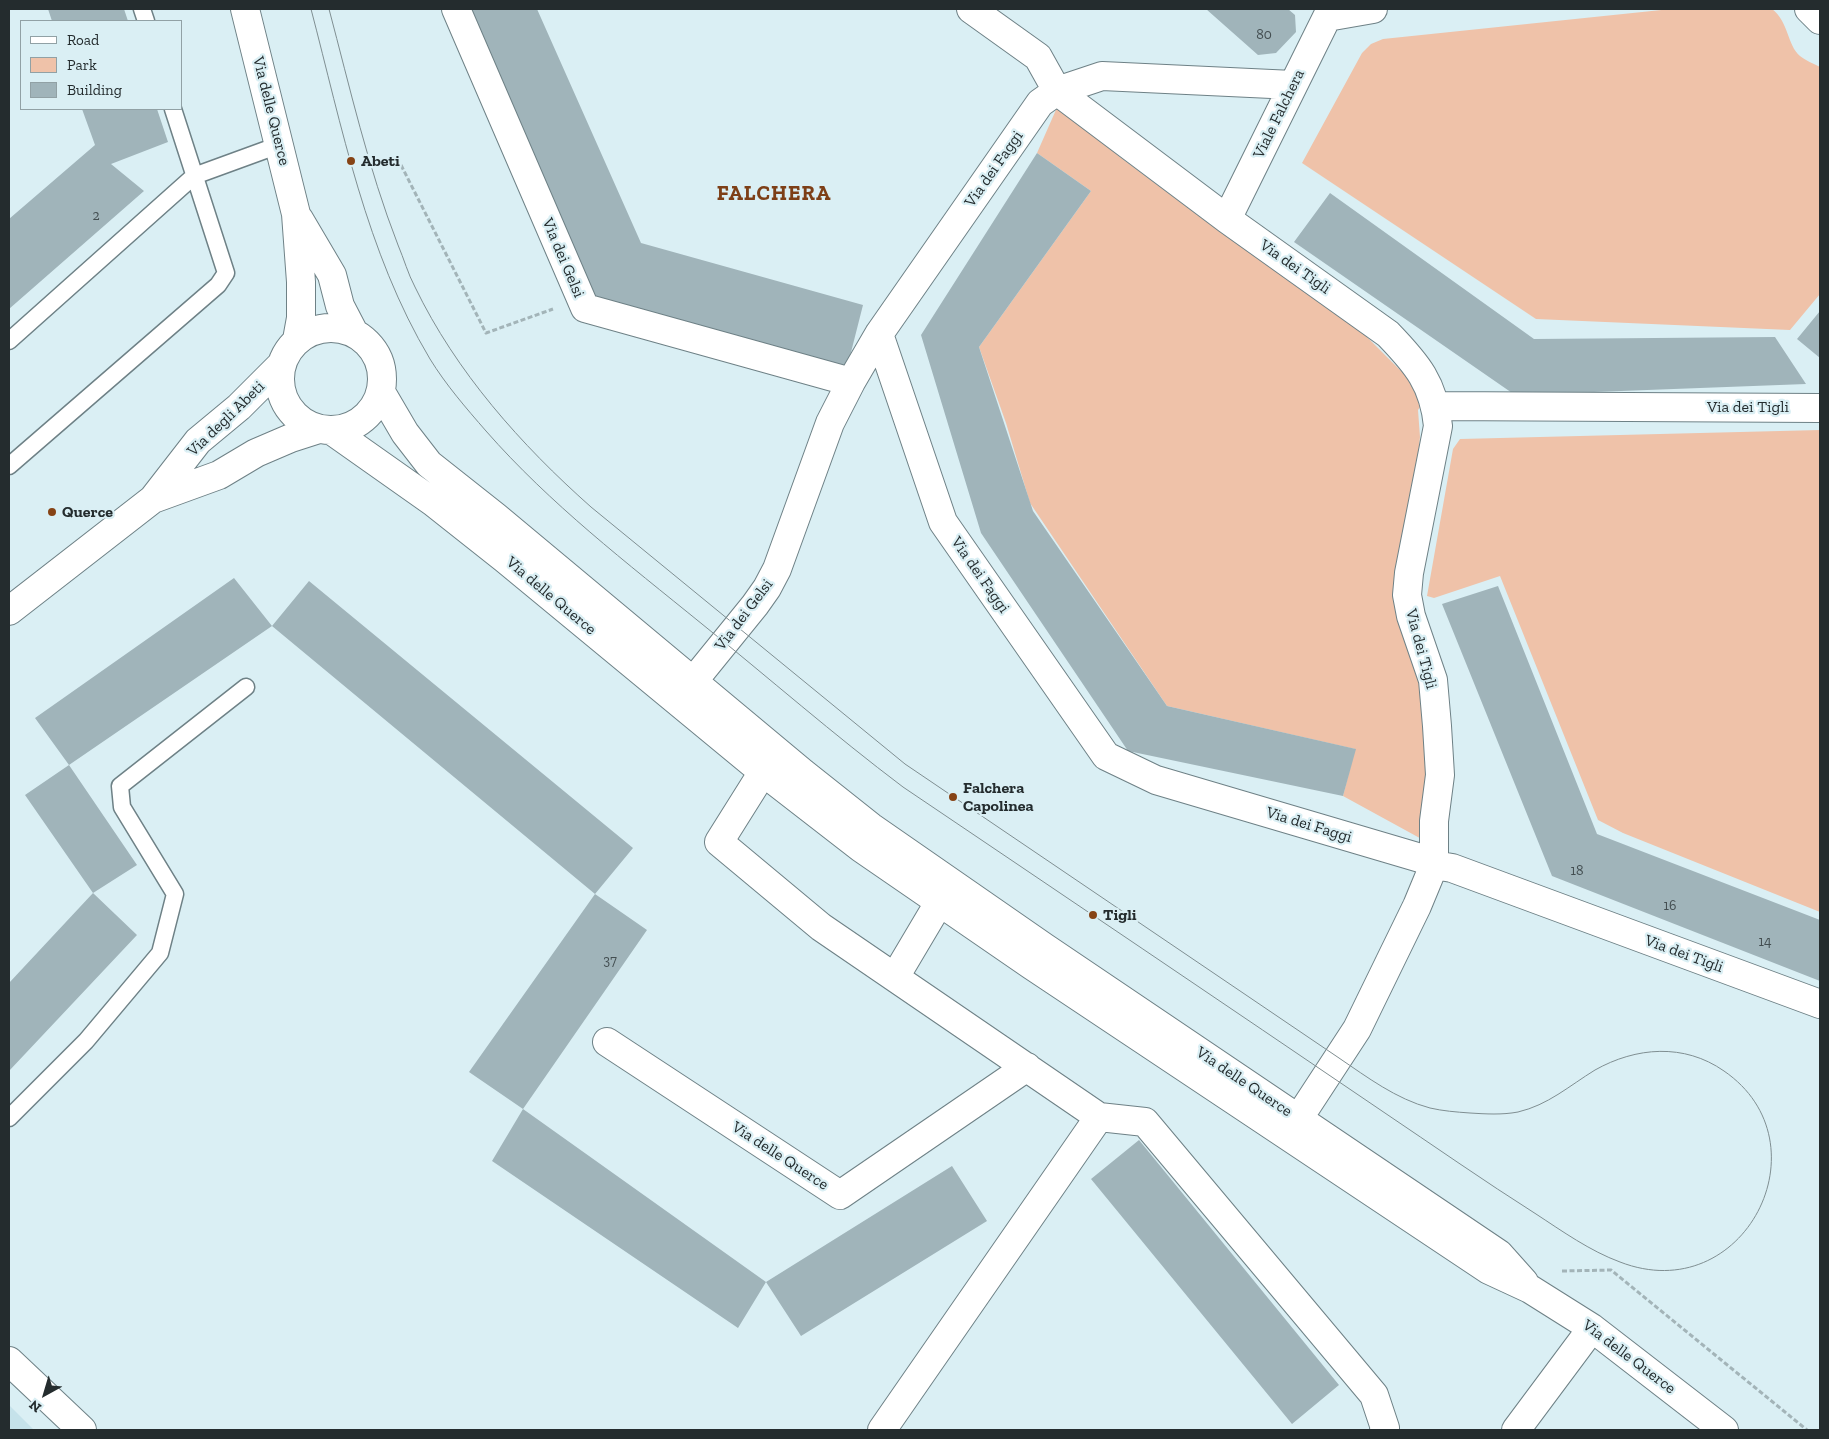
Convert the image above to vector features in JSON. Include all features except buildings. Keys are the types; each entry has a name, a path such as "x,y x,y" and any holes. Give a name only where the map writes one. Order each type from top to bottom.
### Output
{"street":[{"name":"Via delle Querce","path":"245,9 296,214 301,282 301,318 297,340"},
{"name":"Via dei Gelsi","path":"456,9 585,308 850,382"},
{"path":"971,9 1038,57 1058,91 1227,219"},
{"path":"1327,12 1373,9"},
{"path":"1809,9 1820,20"},
{"name":"Viale Falchera","path":"1227,219 1327,12"},
{"name":"Via dei Faggi","path":"1293,84 1102,76 1058,91 1040,103 879,334 943,522 1106,756 1156,780 1427,860 1434,865"},
{"name":"Via delle Querce","path":"296,214 332,274 340,306 353,331"},
{"name":"Via dei Tigli","path":"1227,219 1388,334 1410,356 1424,378 1436,406 1438,426 1409,573 1407,595 1411,616 1433,680 1440,775 1434,821 1434,865 1393,958 1357,1029 1292,1127"},
{"path":"320,327 336,327 353,331 367,341 378,355 383,372 381,392 376,405 364,418 350,427 325,430 302,421 290,410 282,395 280,378 282,364 290,346 303,335 320,327"},
{"name":"Via dei Gelsi","path":"685,691 767,588 777,569 830,423 850,382 879,334"},
{"name":"Via degli Abeti","path":"10,608 153,499 198,441 239,407 282,364"},
{"name":"Via delle Querce","path":"381,392 405,433 429,464 496,517 685,691 770,762 861,848 945,892 1292,1127 1489,1270 1530,1289 1592,1328 1724,1430"},
{"name":"Via dei Tigli","path":"1436,406 1820,408"},
{"name":"Via delle Querce","path":"325,430 433,502 506,559 685,691"},
{"name":"Via degli Abeti","path":"153,499 219,475 256,453 291,438 325,430"},
{"path":"770,762 719,842 821,927 1099,1117 1146,1122 1374,1395 1385,1430"},
{"name":"Via dei Tigli","path":"1434,865 1452,868 1820,1004"},
{"path":"895,977 945,892"},
{"name":"Via delle Querce","path":"607,1042 840,1195 1027,1067"},
{"path":"882,1430 1099,1117"},
{"path":"1516,1430 1592,1328"},
{"path":"9,1361 82,1430"}],"lane":[{"path":"9,466 218,285 226,273 173,110"},
{"path":"9,340 194,176 279,145"},
{"path":"9,1118 86,1041 160,953 175,894 122,807 120,786 246,688"}],"path":[{"path":"401,165 486,333 580,298"},
{"path":"1573,1271 1610,1270 1807,1430"}],"shaded area":[{"path":"9,1405 34,1430 9,1430"}],"green space":[{"path":"1671,9 1772,9 1782,20 1796,51 1802,57 1820,67 1820,294 1790,330 1536,319 1302,163 1362,53 1371,44 1383,39"},
{"path":"1059,103 1120,157 1219,231 1361,331 1400,370 1411,375 1420,407 1418,410 1420,437 1394,597 1424,697 1427,842 1343,796 1355,749 1167,706 1030,503 1006,423 979,347 1091,191 1037,153"},
{"path":"1820,430 1820,912 1623,833 1598,820 1500,576 1434,598 1427,596 1453,449 1460,439"}],"tram line":[{"path":"311,9 358,188 372,232 408,318 436,369 471,414 536,483 590,532 903,787 1478,1176 1576,1240 1620,1262 1664,1271 1703,1263 1735,1242 1758,1212 1770,1176 1769,1138 1755,1102 1724,1071 1709,1062 1693,1056 1660,1051 1643,1053 1611,1062 1539,1105 1518,1112 1488,1114 1450,1111 1435,1109 1405,1099 1360,1073 905,764 591,507 515,433 492,406 470,378 431,318 410,277 387,216 360,128 329,9"}],"place":[{"name":"Abeti","path":"351,161"},
{"name":"Querce","path":"52,512"},
{"name":"Falchera Capolinea","path":"953,797"},
{"name":"Tigli","path":"1093,915"}],"district":[{"name":"FALCHERA","path":"774,194"}]}
